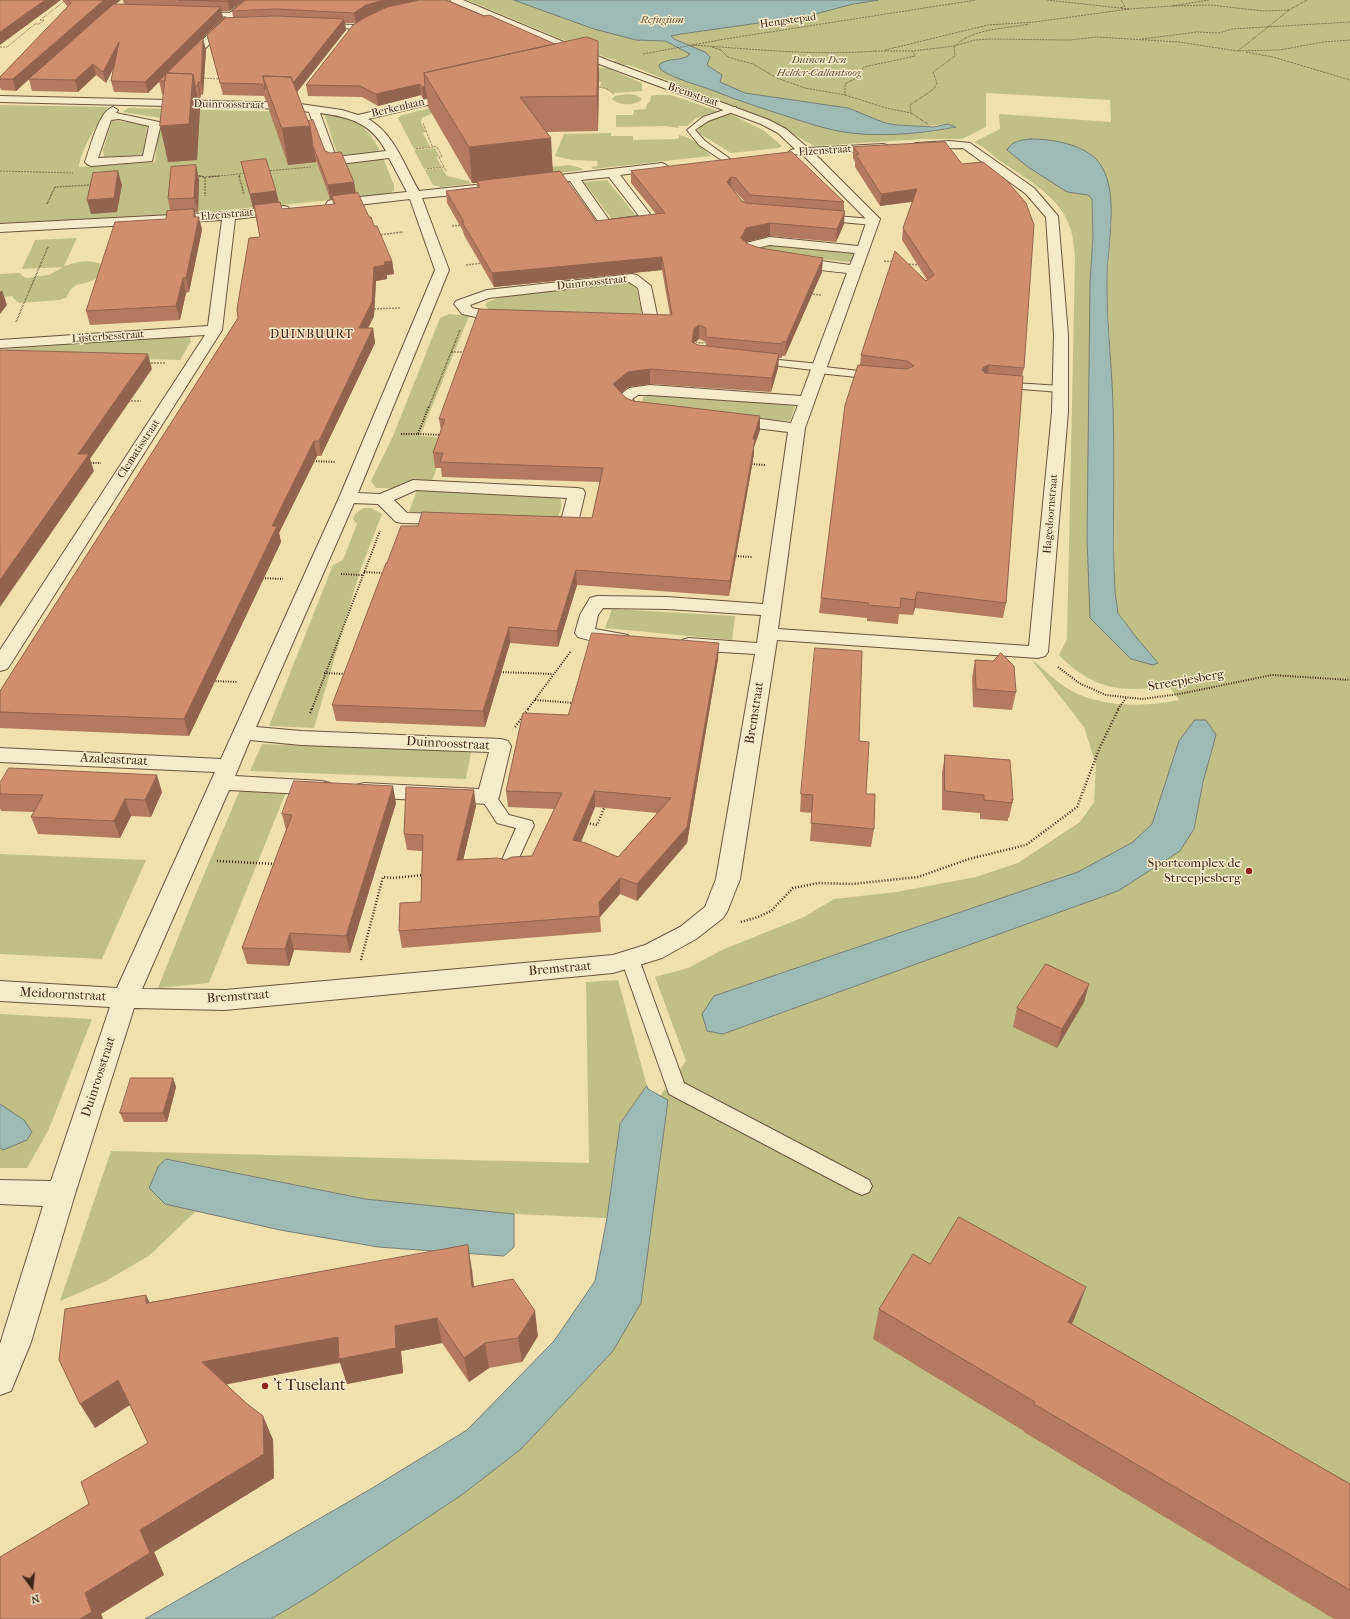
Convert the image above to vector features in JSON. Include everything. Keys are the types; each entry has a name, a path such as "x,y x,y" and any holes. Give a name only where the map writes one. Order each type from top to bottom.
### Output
{"street":[{"path":"171,78 223,25 236,19 253,0"},
{"name":"Bremstraat","path":"125,998 225,1000 613,964 653,952 688,933 715,912 728,879 772,610 797,428 874,219 805,151 782,131 765,122 733,109 595,64 455,0"},
{"path":"345,39 359,25"},
{"path":"15,99 25,89"},
{"path":"146,103 156,93"},
{"name":"Berkenlaan","path":"358,118 467,93"},
{"name":"Duinroosstraat","path":"0,99 146,103 296,103 358,118 371,125 380,133 415,196 442,270 445,304 375,433 348,498 125,998 61,1194 16,1342 0,1380"},
{"path":"107,116 119,116 155,124 148,159 91,162 107,116 122,102"},
{"path":"313,108 332,161 393,154"},
{"name":"Elzenstraat","path":"782,154 805,151 901,146 950,144 966,146"},
{"name":"Hagedoornstraat","path":"966,146 1030,191 1052,216 1060,335 1060,412 1038,652"},
{"path":"705,162 731,159"},
{"path":"523,183 676,166"},
{"path":"573,177 606,224 648,219 612,173"},
{"path":"318,206 486,187"},
{"name":"Elzenstraat","path":"0,228 229,216 295,208"},
{"name":"Clematisstraat","path":"0,665 215,330 229,216"},
{"path":"770,241 859,259 767,258 749,252 751,246 770,241"},
{"name":"Duinroosstraat","path":"632,278 644,286 650,315 644,320 484,315 445,304 488,294 632,278"},
{"name":"Lijsterbesstraat","path":"2,347 215,330"},
{"path":"665,412 634,409 624,399 634,391 650,390 807,401"},
{"path":"719,419 797,428"},
{"path":"348,498 383,499 413,485 577,493 569,523 533,522"},
{"path":"383,499 402,518 465,520"},
{"path":"636,641 585,633 589,615 596,602 667,603 772,610"},
{"path":"674,643 767,642 1038,652"},
{"name":"Duinroosstraat","path":"244,733 301,738 501,746 488,797"},
{"name":"Azaleastraat","path":"0,755 225,774"},
{"path":"225,774 343,789 488,797"},
{"name":"Meidoornstraat","path":"0,991 125,998"},
{"path":"0,1192 61,1194"}],"lane":[{"path":"197,14 236,19"},
{"path":"316,26 359,25"},
{"path":"731,159 706,146 694,135 692,130 705,118 733,109"},
{"path":"811,216 873,222"},
{"path":"744,360 890,378"},
{"path":"987,384 1060,389"},
{"path":"488,797 503,818 526,825 506,869"},
{"path":"630,959 676,1088 862,1186"}],"path":[{"path":"0,47 7,47 35,24 39,24 44,20 40,20 66,0"},
{"name":"Hengstepad","path":"595,64 738,36 976,0"},
{"path":"1047,0 1129,9"},
{"path":"1120,8 1125,6 1121,0"},
{"path":"1172,6 1209,0"},
{"path":"1237,51 1271,26 1289,10 1307,0"},
{"path":"911,113 910,105 934,89 937,83 933,72 950,62 955,56 953,50 954,46 965,38 980,32 1035,22 1129,9 1210,5 1264,11 1289,10"},
{"path":"692,45 789,53 856,53 886,50 988,25 1035,22"},
{"path":"1135,40 1197,32 1219,33 1232,29 1350,22"},
{"path":"875,51 913,51 954,46 974,40 990,39 1070,40 1097,38 1179,42 1260,54 1293,63 1322,74 1350,80"},
{"path":"1237,51 1279,50 1324,42 1350,40"},
{"path":"710,46 721,50 728,57 753,64 777,78 806,88 845,95 886,108 911,113 930,126"},
{"path":"845,95 846,84 856,78 864,67 915,56 913,51"},
{"path":"171,78 225,79"},
{"path":"592,86 603,88 614,94"},
{"path":"422,120 428,132 426,134 432,146 437,147 442,156 438,157 447,173"},
{"path":"262,172 325,165 332,161"},
{"path":"0,171 76,173"},
{"path":"247,173 239,174 249,214"},
{"path":"37,226 55,187 92,185"},
{"path":"2,347 52,236 62,225"},
{"path":"376,235 467,225"},
{"path":"859,259 922,265"},
{"path":"441,268 488,263"},
{"path":"807,293 845,297"},
{"path":"370,309 445,304"},
{"path":"686,340 700,343 714,342"},
{"path":"418,434 451,352 467,352"},
{"path":"124,401 169,402"},
{"path":"375,433 442,435"},
{"path":"309,461 363,463"},
{"path":"83,462 129,464"},
{"path":"744,464 791,467"},
{"path":"301,738 324,673 384,523 402,518"},
{"path":"732,556 779,559"},
{"path":"364,572 386,573"},
{"path":"256,578 311,581"},
{"path":"501,746 552,674 585,633"},
{"name":"Streepjesberg","path":"1038,652 1079,683 1106,696 1126,698 1142,699 1179,694 1272,675 1350,680"},
{"path":"497,672 552,674"},
{"path":"324,673 348,674"},
{"path":"212,681 266,683"},
{"path":"734,924 758,919 780,904 793,888 818,883 852,884 918,877 970,859 1026,844 1077,807 1100,747 1116,712 1126,698"},
{"path":"535,700 580,704"},
{"path":"584,822 597,825 605,805"},
{"path":"188,859 282,864"},
{"path":"354,987 383,877 393,878 431,875"}],"green space":[{"name":"Sportcomplex de Streepjesberg","path":"467,0 1350,0 1350,1619 271,1619 313,1594 463,1494 521,1449 613,1351 641,1303 668,1100 660,1096 686,1061 655,977 688,968 722,950 804,917 834,899 896,892 976,877 1018,863 1080,822 1094,802 1096,765 1084,727 1031,659 1065,687 1082,696 1096,700 1109,703 1138,705 1179,700 1169,686 1134,689 1112,687 1101,684 1077,671 1059,655 1067,639 1075,260 1073,238 1061,209 1046,193 974,142 1000,129 999,114 1111,122 1110,100 986,93 986,127 962,139 923,139 814,146 768,120 629,65 622,65 613,61 617,60 607,58","holes":["948,124 955,127 930,132 898,134 867,134 841,131 894,125 921,127","1074,146 1095,158 1102,166 1112,219 1107,285 1113,408 1115,592 1118,612 1136,637 1090,618 1090,283 1093,236 1092,199 1088,195","1203,782 1194,829 1118,891 724,1034 707,1031 714,996 1078,872 1133,842"]},
{"path":"598,68 607,68 642,83 642,91 614,93 600,86 601,82 597,81"},
{"path":"627,94 636,95 642,99 636,103 623,104 612,99 615,96"},
{"path":"671,95 718,111 696,118 687,126 678,126 679,128 666,126 616,127 616,115 633,115 634,110 646,109 647,104 650,102 651,96"},
{"path":"455,102 451,112 431,114 422,118 421,123 426,132 423,133 430,147 414,149 398,118 402,115"},
{"path":"0,105 108,107 86,145 79,167 155,162 160,118 123,112 128,108 295,112 322,165 383,158 394,185 394,190 390,194 195,213 49,222 0,223"},
{"path":"728,113 763,130 782,146 779,148 731,153 700,134 698,130 706,120"},
{"path":"324,114 351,119 358,123 375,141 380,150 374,153 339,155"},
{"path":"112,120 147,125 143,155 104,157 103,150"},
{"path":"611,133 611,136 633,136 633,140 676,139 679,138 679,135 684,136 692,140 711,156 593,169 591,167 598,166 597,161 572,160 555,156 564,134"},
{"path":"435,148 439,156 436,157 442,167 424,169 414,150"},
{"path":"569,165 581,168 583,170 481,182 549,167"},
{"path":"442,168 447,176 469,181 470,184 441,187 433,185 425,170"},
{"path":"607,180 637,217 613,221 584,182"},
{"path":"77,238 64,266 90,261 106,267 96,278 79,284 70,291 67,297 60,300 19,303 13,298 13,296 0,297 0,274 19,273 26,278 49,275 63,267 22,269 35,240"},
{"path":"771,245 854,253 851,262 766,254 758,249 763,246"},
{"path":"629,283 636,288 642,312 634,317 490,311 485,305 487,302 501,297"},
{"path":"449,314 469,316 420,436 447,438 432,481 412,481 392,488 376,488 371,481 393,436 440,318"},
{"path":"189,335 191,341 180,360 0,356 6,349"},
{"path":"653,394 680,394 795,406 790,421 652,409 642,405 643,397"},
{"path":"417,490 558,496 561,501 561,506 558,517 542,518 409,512"},
{"path":"364,508 371,508 382,514 360,571 314,728 269,726 333,565 343,560 357,524 353,519 357,512"},
{"path":"612,609 735,616 732,640 605,628"},
{"path":"262,744 471,752 466,779 250,771"},
{"path":"240,790 286,792 209,983 158,988 191,905"},
{"path":"0,854 146,860 102,959 0,954"},
{"path":"618,980 647,1086 620,1124 607,1218 514,1214 365,1199 166,1159 158,1167 149,1188 165,1204 196,1211 150,1255 106,1281 60,1301 111,1151 589,1163 586,982"},
{"path":"0,1014 92,1019 48,1131 27,1168 0,1168 0,1148 3,1149 24,1120 0,1104"}],"water":[{"name":"Refugium","path":"514,0 879,0 853,4 808,16 671,36 674,39 705,52 710,57 707,65 722,75 720,82 745,93 848,108 885,123 897,125 933,127 948,124 956,127 928,132 882,135 852,133 820,127 742,102 680,79 661,70 659,65 662,63 683,58 690,54 665,41 636,40 594,29"},
{"path":"1031,139 1050,140 1080,148 1096,159 1102,167 1107,180 1111,209 1107,286 1113,407 1115,592 1118,613 1158,663 1153,665 1131,659 1090,618 1087,539 1090,283 1093,236 1092,199 1088,195 1067,192 1028,167 1007,150 1014,143"},
{"path":"1195,720 1206,720 1216,735 1203,782 1194,829 1180,851 1118,891 723,1034 707,1031 702,1014 714,996 1078,872 1133,842 1152,824 1179,741"},
{"path":"647,1086 648,1089 668,1100 641,1303 613,1351 521,1449 463,1494 313,1594 271,1619 145,1619 369,1490 467,1430 554,1341 595,1281 607,1218 620,1124"},
{"path":"0,1104 24,1120 32,1132 27,1140 3,1150 0,1148"},
{"path":"166,1159 365,1199 514,1214 514,1247 504,1256 378,1247 280,1230 165,1204 149,1188 158,1167"}],"building":[{"path":"0,0 45,0 0,32"},
{"path":"68,0 104,0 13,79 0,79 0,77 71,3"},
{"path":"178,0 229,0 228,1"},
{"path":"246,0 384,0 366,5 354,13 276,9 232,11"},
{"path":"420,0 446,0 484,16 489,15 555,44 424,73 425,86 422,87 420,84 376,94 360,86 306,85 353,25 387,7"},
{"path":"114,4 221,7 145,82 111,81 119,42 103,72 93,64 75,80 29,79"},
{"path":"276,16 344,19 293,83 291,77 263,76 265,89 262,84 220,83 207,35 225,18"},
{"path":"587,37 598,41 597,96 520,97 551,138 469,147 424,73"},
{"path":"203,38 201,82 198,82 198,86 195,86 193,74 167,73"},
{"path":"166,73 193,74 189,124 160,126"},
{"path":"166,74 165,81 159,81"},
{"path":"263,76 291,77 310,126 282,128"},
{"path":"313,120 325,151 330,153 341,152 354,182 328,185 313,146 308,121"},
{"path":"945,142 962,164 983,162 1006,180 1026,203 1034,225 1024,368 989,365 984,367 982,370 985,373 1023,376 1006,603 917,592 915,600 901,598 900,608 821,598 845,405 858,365 906,369 914,366 907,361 861,355 895,251 926,281 934,275 903,228 917,189 881,194 856,155 859,154 853,147"},
{"path":"792,152 844,202 750,195 736,178 731,177 727,182 742,201 746,203 845,211 837,229 770,223 746,228 741,238 748,244 760,248 823,258 786,342 782,342 782,344 706,337 706,328 699,325 694,329 692,342 698,345 779,354 772,378 650,369 628,372 613,384 626,398 633,401 760,416 753,439 755,439 730,581 576,570 557,631 509,627 483,711 332,705 401,526 418,526 422,512 592,518 603,468 440,462 443,453 433,453 445,419 439,419 479,309 672,315 662,257 492,273 462,222 464,222 446,191 480,187 477,181 560,171 596,221 665,213 631,171"},
{"path":"266,159 276,191 250,194 241,162"},
{"path":"196,165 194,198 168,199 171,167"},
{"path":"118,171 114,198 87,200 93,173"},
{"path":"358,193 369,217 371,217 374,226 377,226 392,261 384,262 385,265 374,267 372,302 359,328 373,328 319,441 314,441 272,526 277,526 184,719 0,712 0,691 238,318 237,309 249,238 260,237 254,205 280,202 282,209 335,204 332,196"},
{"path":"194,209 194,217 199,217 186,278 183,278 176,306 86,311 115,222 166,219 167,211"},
{"path":"0,350 148,354 78,454 89,454 0,580"},
{"path":"592,633 719,643 687,827 637,884 620,878 599,902 600,916 399,931 400,903 421,902 423,835 404,834 406,787 474,790 457,860 498,858 505,860 512,857 532,856 562,793 506,791 523,713 568,715","holes":["595,791 671,798 618,857 586,843 573,840"]},
{"path":"815,648 862,651 859,741 869,742 866,794 875,794 874,829 811,823 813,795 801,794"},
{"path":"1001,653 1014,666 1016,692 976,689 975,660 993,661"},
{"path":"945,755 1010,760 1012,803 984,800 984,795 945,791"},
{"path":"9,768 157,775 145,800 125,799 114,821 31,817 43,795 0,794 0,783"},
{"path":"294,781 393,786 346,936 290,933 285,949 242,948 292,815 282,814"},
{"path":"1046,964 1089,984 1062,1029 1017,1008"},
{"path":"131,1078 173,1078 163,1113 120,1113"},
{"path":"959,1217 1086,1287 1068,1322 1350,1484 1350,1590 1034,1404 1035,1402 879,1309 913,1254 930,1264"},
{"path":"468,1245 472,1287 513,1279 535,1311 518,1338 485,1343 464,1358 437,1318 395,1326 396,1348 339,1359 338,1337 202,1362 246,1403 263,1416 264,1454 140,1530 150,1553 85,1593 92,1612 80,1619 0,1619 0,1557 89,1504 81,1482 148,1443 118,1380 80,1404 59,1360 65,1309 146,1295 146,1303"}],"place":[{"name":"Sportcomplex de Streepjesberg","path":"1249,871"},
{"name":"'t Tuselant","path":"265,1386"}],"district":[{"name":"DUINBUURT","path":"312,335"}],"park label":[{"name":"Duinen Den Helder-Callantsoog","path":"819,66"}]}
